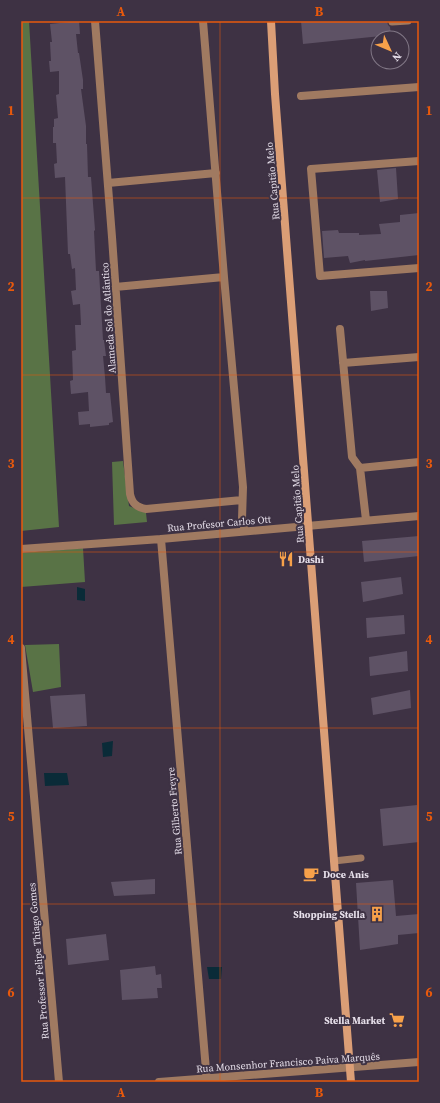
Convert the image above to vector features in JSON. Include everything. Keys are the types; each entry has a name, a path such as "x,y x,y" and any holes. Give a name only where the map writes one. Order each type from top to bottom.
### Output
{"main road":[{"name":"Rua Capitão Melo","path":"271,21 275,94 351,1082"}],"street":[{"name":"Alameda Sol do Atlântico","path":"95,21 131,500 134,505 146,509 242,500"},
{"path":"203,21 243,487 242,519 245,531"},
{"path":"301,96 419,87"},
{"path":"419,161 311,169 320,276 419,268"},
{"path":"108,183 216,173"},
{"path":"116,287 224,277"},
{"path":"340,329 352,457 360,468 366,520"},
{"path":"344,363 419,357"},
{"path":"360,468 419,462"},
{"name":"Rua Profesor Carlos Ott","path":"21,549 161,539 419,516"},
{"name":"Rua Gilberto Freyre","path":"161,539 207,1080"},
{"name":"Rua Professor Felipe Thiago Gomes","path":"21,648 59,1082"},
{"name":"Rua Monsenhor Francisco Paiva Marquês","path":"160,1082 207,1080 419,1062"}],"lane":[{"path":"392,21 408,21"},
{"path":"334,861 360,858"}],"green space":[{"path":"21,21 29,21 59,527 21,531"},
{"path":"123,461 129,506 146,513 147,522 114,525 112,462"},
{"path":"83,548 85,582 21,587 21,553"},
{"path":"59,644 61,687 33,692 25,645"}],"water":[{"path":"77,587 85,589 85,601 77,600"},
{"path":"113,741 112,756 103,757 102,743"},
{"path":"44,773 67,773 69,785 45,786"},
{"path":"207,967 222,967 221,979 209,979"}],"building":[{"path":"79,21 80,34 76,34 83,80 83,89 81,89 86,126 88,177 91,177 96,271 99,271 103,340 106,356 103,356 106,393 110,393 113,422 109,423 109,425 90,427 90,424 79,425 78,412 89,411 88,392 71,394 70,381 73,380 72,351 76,350 75,325 81,325 80,304 73,305 71,291 76,290 75,268 72,269 70,254 68,254 65,177 55,178 54,164 57,163 56,143 53,143 53,127 54,119 58,118 56,95 59,94 59,71 50,72 49,61 51,61 50,42 52,42 50,24"},
{"path":"301,21 387,21 390,27 390,30 370,30 370,37 303,44"},
{"path":"396,168 398,199 380,202 377,170"},
{"path":"419,213 419,255 365,260 350,263 348,256 324,258 322,231 338,230 339,233 359,233 359,235 381,234 379,224 400,222 400,215"},
{"path":"370,291 387,291 388,308 371,311"},
{"path":"419,536 419,556 364,562 362,541"},
{"path":"401,577 403,594 363,602 361,582"},
{"path":"404,615 405,634 367,638 366,618"},
{"path":"407,651 408,671 370,676 369,657"},
{"path":"410,690 411,708 373,715 371,698"},
{"path":"85,694 87,726 53,728 50,696"},
{"path":"417,805 419,818 419,842 383,846 380,809"},
{"path":"155,879 155,894 114,896 111,882"},
{"name":"Shopping Stella","path":"393,880 396,916 419,914 419,933 398,935 398,944 360,950 356,883"},
{"path":"106,934 109,960 68,965 66,939"},
{"path":"155,966 156,975 161,974 162,988 157,988 158,998 122,1000 120,970"}],"place":[{"name":"Dashi","path":"286,559"},
{"name":"Doce Anis","path":"311,874"},
{"name":"Shopping Stella","path":"377,914"},
{"name":"Stella Market","path":"397,1020"}]}
